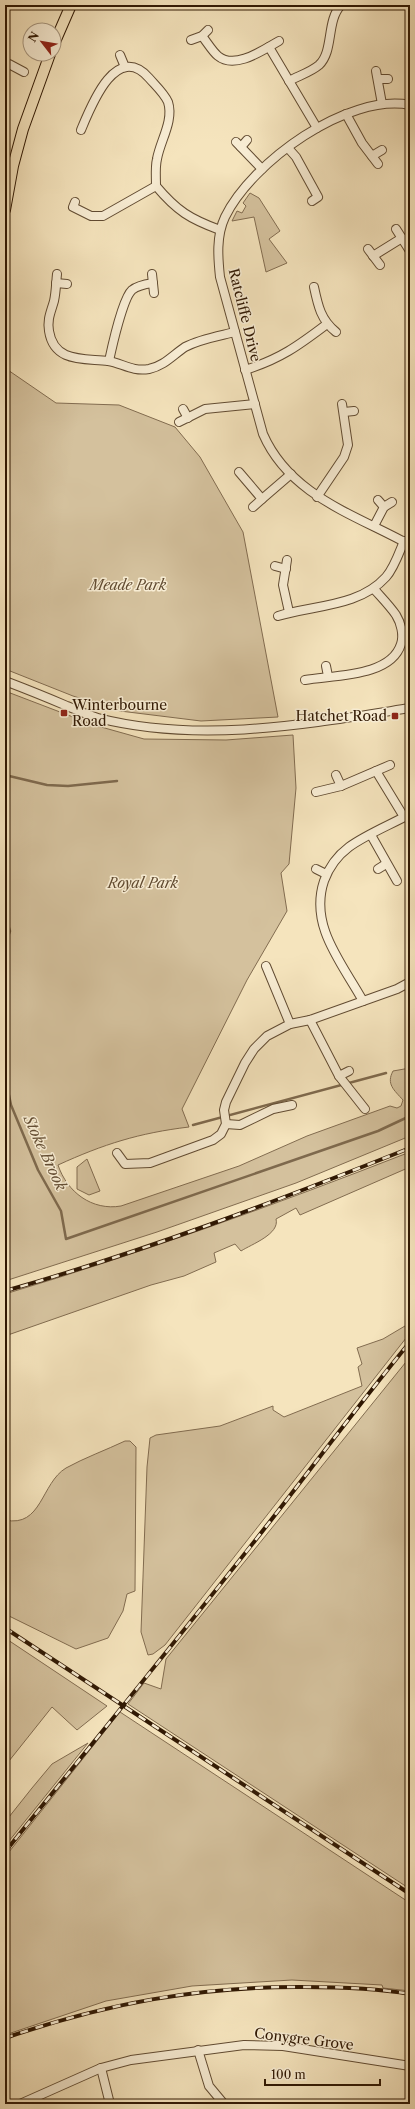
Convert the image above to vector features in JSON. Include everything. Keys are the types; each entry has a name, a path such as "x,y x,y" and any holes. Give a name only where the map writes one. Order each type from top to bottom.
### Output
{"main road":[{"path":"62,26 71,5"},
{"path":"5,210 13,166 23,129 47,62"}],"street":[{"path":"289,81 319,64 325,55 334,14 341,5"},
{"path":"191,40 202,36 208,30"},
{"path":"202,36 217,56 226,61 235,62 279,41"},
{"path":"268,47 317,128"},
{"path":"120,55 125,67"},
{"path":"5,64 10,64 24,72"},
{"path":"85,127 103,84 113,72 125,67 139,69 144,72 168,102 168,122 156,160 156,186 171,204 186,215 220,230"},
{"path":"382,104 377,75 388,80"},
{"name":"Ratcliffe Drive","path":"407,543 329,504 317,496 291,474 268,445 245,370 220,277 218,254 220,230 233,204 262,169 288,148 317,128 346,114 382,104 398,103 410,106"},
{"path":"346,114 362,143 378,164"},
{"path":"247,140 238,144 262,169"},
{"path":"288,148 296,157 318,197 312,201"},
{"path":"372,156 382,150"},
{"path":"75,202 73,207 91,216 104,216 156,186"},
{"path":"396,229 410,251"},
{"path":"373,256 402,238"},
{"path":"368,249 380,265"},
{"path":"57,274 54,301 48,318 49,332 55,346 70,358 109,361 129,369 148,369 165,363 186,347 208,338 235,332"},
{"path":"152,274 154,292"},
{"path":"56,283 67,284"},
{"path":"109,361 116,329 132,290 142,285 153,283"},
{"path":"314,287 319,309 327,324 336,332"},
{"path":"245,370 270,362 288,353 327,324"},
{"path":"179,422 205,409 255,404"},
{"path":"317,496 344,457 348,445 343,408 354,411"},
{"path":"183,409 188,418"},
{"path":"239,472 262,499"},
{"path":"253,507 291,474"},
{"path":"378,500 384,507"},
{"path":"374,526 384,507 392,502"},
{"path":"278,616 289,612 357,598 374,589 387,576 407,543"},
{"path":"275,566 286,564 284,585 289,612"},
{"path":"305,680 360,672 378,667 390,661 398,653 403,636 396,615 374,589"},
{"path":"326,666 328,676"},
{"path":"5,681 96,718 147,727 194,731 241,730 410,708"},
{"path":"316,792 342,786 390,766"},
{"path":"362,1001 328,940 322,926 319,912 320,898 326,874 340,854 371,835 407,816 376,771"},
{"path":"336,775 342,786"},
{"path":"371,835 386,864 397,881"},
{"path":"378,869 386,864"},
{"path":"316,869 326,874"},
{"path":"266,966 290,1024"},
{"path":"118,1153 124,1167 150,1163 204,1145 221,1134 226,1124 224,1110 226,1102 246,1061 267,1036 290,1024 310,1020 397,989 410,982"},
{"path":"310,1020 339,1076 365,1109"},
{"path":"339,1076 349,1071"},
{"path":"226,1124 240,1125 273,1110 292,1105"},
{"name":"Conygre Grove","path":"20,2104 101,2068 131,2060 244,2045 283,2046 410,2066"},
{"path":"198,2050 209,2086 224,2104"},
{"path":"101,2068 110,2104"}],"green space":[{"path":"250,193 259,198 280,231 269,239 287,263 266,272 254,217 232,221 237,211 242,213 246,206 243,203"},
{"name":"Meade Park","path":"5,368 56,403 119,405 175,427 200,457 243,532 278,717 201,721 120,711 73,696 5,669"},
{"name":"Royal Park","path":"5,691 94,725 144,739 226,740 293,735 296,788 289,864 281,873 287,911 247,980 182,1109 189,1127 171,1129 122,1140 58,1165 62,1175 74,1191 82,1198 100,1206 121,1206 239,1166 307,1136 390,1106 397,1108 401,1106 403,1100 392,1087 390,1080 393,1071 410,1068 410,1136 296,1183 157,1232 5,1281"},
{"path":"410,1152 410,1167 300,1215 296,1208 276,1219 274,1229 270,1234 241,1251 235,1244 214,1253 216,1262 184,1276 151,1285 5,1336 5,1294 158,1245"},
{"path":"87,1159 100,1191 89,1195 77,1189 77,1167"},
{"path":"410,1323 410,1333 165,1645 153,1654 148,1655 141,1632 147,1467 150,1438 156,1435 220,1426 273,1406 273,1410 284,1417 362,1386 358,1367 362,1364 357,1348 383,1339"},
{"path":"410,1357 410,1889 128,1704 144,1683 161,1689 166,1659"},
{"path":"125,1441 130,1441 136,1447 135,1591 127,1594 123,1611 108,1638 76,1649 5,1614 5,1520 17,1521 27,1517 40,1503 58,1475 66,1468"},
{"path":"5,1638 107,1706 77,1730 52,1707 5,1766"},
{"path":"120,1712 410,1903 410,1991 383,1988 382,1985 292,1980 192,1986 106,2001 5,2035 5,1857"},
{"path":"88,1743 5,1846 5,1822 32,1788 52,1764"}],"waterway":[{"path":"5,775 47,785 68,786 117,781"},
{"name":"Stoke Brook","path":"5,915 10,931 5,945"},
{"path":"193,1125 386,1073"},
{"path":"5,1076 11,1105 38,1170 61,1211 66,1239 378,1131 410,1116"}],"railway":[{"path":"5,1291 159,1243 410,1148"},
{"path":"5,1852 280,1509 410,1342"},
{"path":"5,1628 410,1894"},
{"path":"5,2038 42,2026 116,2007 152,1999 189,1994 227,1990 304,1987 357,1988 410,1994"}],"place":[{"name":"Winterbourne Road","path":"64,713"},
{"name":"Hatchet Road","path":"395,716"}]}
